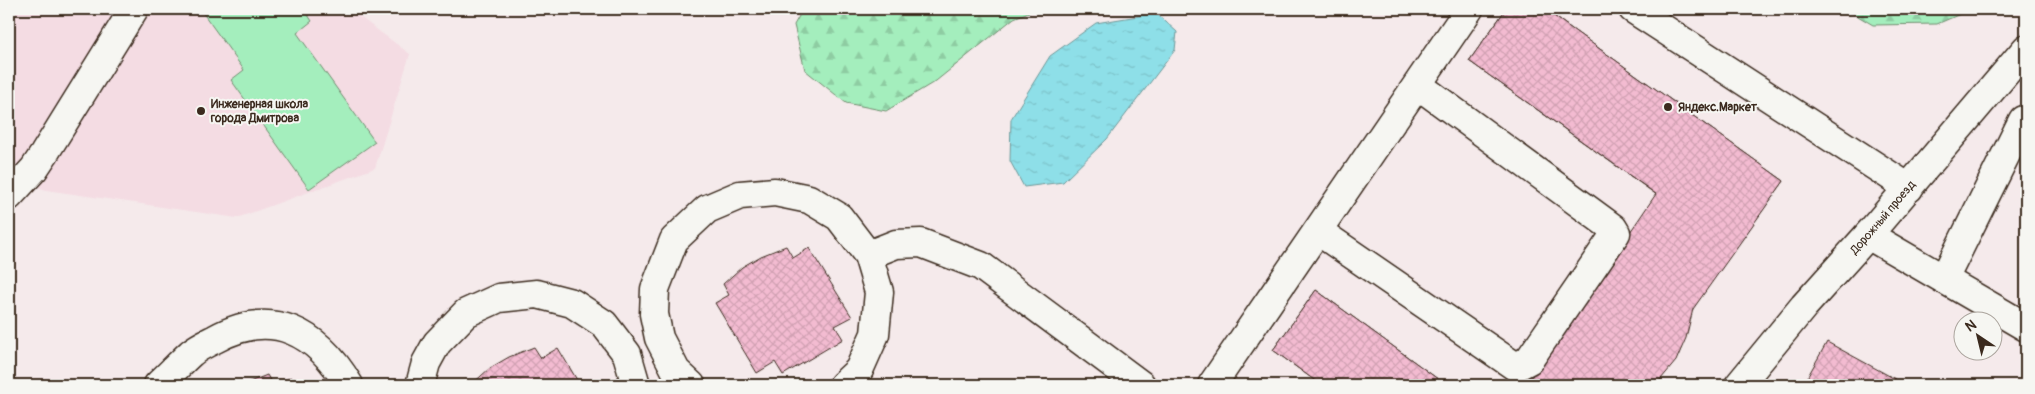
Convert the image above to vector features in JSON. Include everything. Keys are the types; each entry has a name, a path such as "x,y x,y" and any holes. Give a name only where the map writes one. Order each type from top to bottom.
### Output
{"street":[{"path":"9,196 23,182 44,154 134,9"},
{"path":"1226,381 1318,231 1469,9"},
{"path":"1633,9 1909,188"},
{"name":"Дорожный проезд","path":"1739,385 1804,306 1909,188 2026,49"},
{"path":"1318,231 1516,367 1529,360 1616,233 1613,228 1418,85"},
{"path":"1944,279 2023,120"},
{"path":"691,385 676,371 659,338 654,314 655,289 674,240 707,209 740,195 775,192 809,199 839,217 868,255 879,292 875,334 859,370 843,385"},
{"path":"1868,235 2026,328"},
{"path":"868,255 896,244 921,243 982,266 1141,385"},
{"path":"420,385 426,363 437,342 466,313 499,298 537,294 572,303 604,324 627,354 636,385"},
{"path":"158,385 192,352 231,330 260,324 289,328 314,344 338,368 349,385"},
{"path":"627,354 659,338"}],"shaded area":[{"name":"Инженерная школа города Дмитрова","path":"9,9 349,9 410,54 375,168 237,218 46,190 9,176"}],"green space":[{"path":"200,9 304,9 312,21 297,33 375,142 309,189 231,80 244,70"},
{"path":"803,9 1036,9 1014,18 936,81 886,111 846,103 805,70 794,25"},
{"path":"1846,9 1972,9 1937,24 1873,25"}],"water":[{"path":"1156,13 1177,32 1175,50 1107,139 1063,182 1024,187 1010,161 1011,119 1050,56 1096,23"}],"building":[{"path":"1506,9 1544,9 1784,181 1734,250 1469,61"},
{"path":"1506,9 1544,9 1784,181 1693,309 1686,338 1676,361 1656,385 1526,385 1656,194 1469,61"},
{"path":"786,246 793,258 809,248 852,317 835,326 843,339 783,375 775,362 757,373 715,303 729,295 723,284 742,267 761,256"},
{"path":"1316,290 1446,385 1321,385 1273,350"},
{"path":"1316,290 1446,385 1321,385 1273,350"},
{"path":"1827,342 1895,379 1891,385 1803,385"},
{"path":"534,347 541,358 558,348 580,385 471,385 490,368 509,357"},
{"path":"267,375 273,385 242,385"},
{"path":"291,377 296,385 277,385"}],"place":[{"name":"Яндекс.Маркет","path":"1668,107"},
{"name":"Инженерная школа города Дмитрова","path":"201,111"}]}
